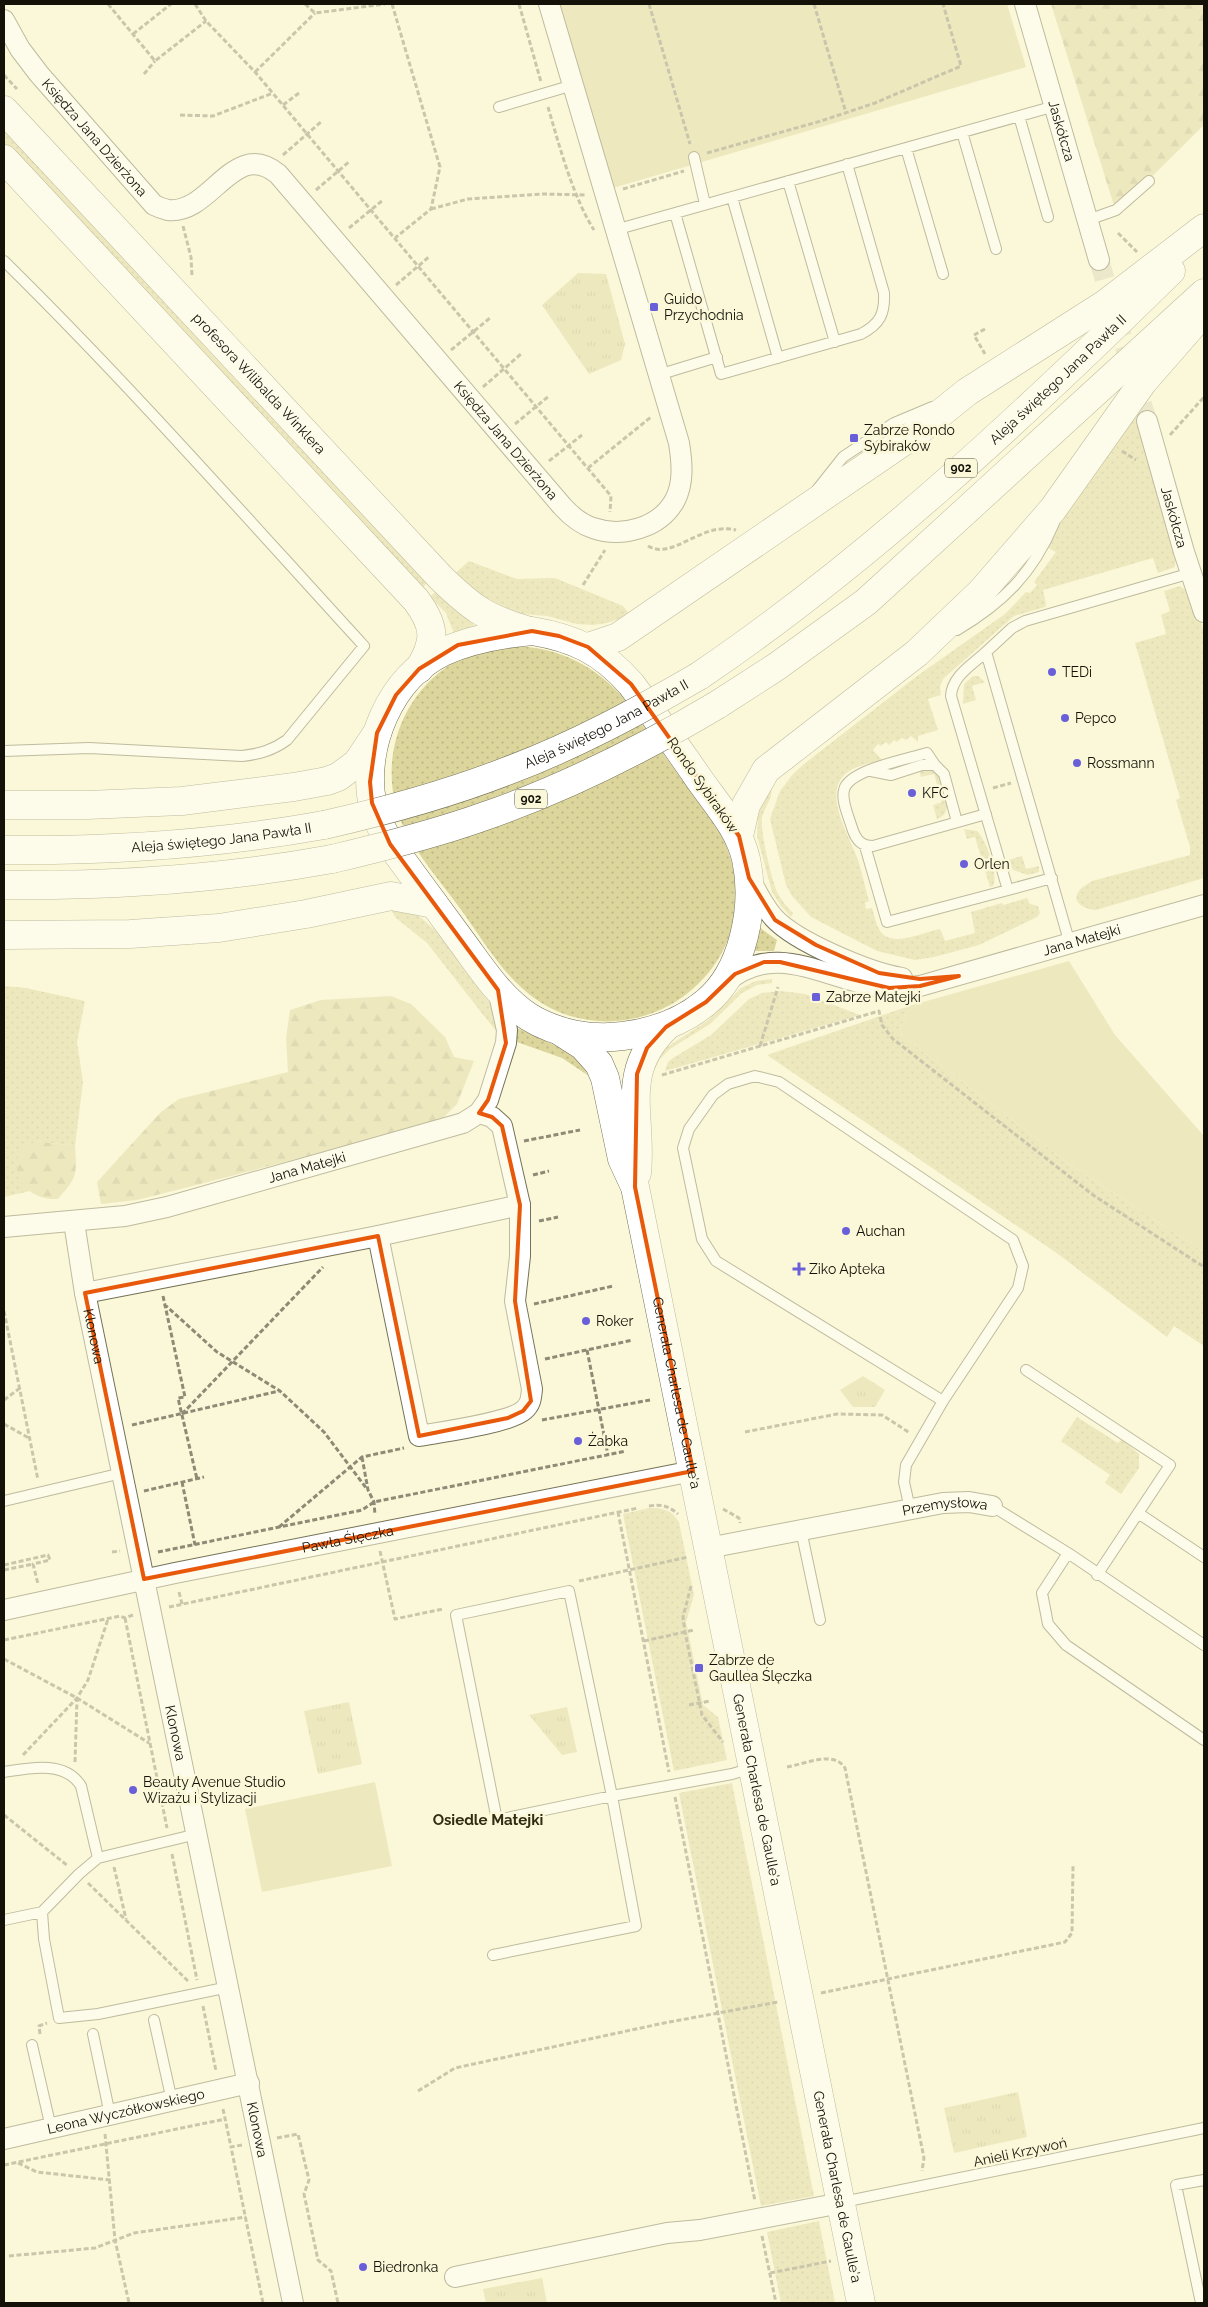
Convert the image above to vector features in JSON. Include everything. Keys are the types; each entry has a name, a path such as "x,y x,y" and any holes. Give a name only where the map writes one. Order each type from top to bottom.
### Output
{"main road":[{"name":"profesora Wilibalda Winklera","path":"4,110 441,578 463,599 485,615 532,631"},
{"path":"4,159 416,600 430,622 432,635 430,650 419,669"},
{"path":"588,647 618,637 799,514 916,433 967,392 1105,304 1204,228"},
{"name":"Aleja świętego Jana Pawła II","path":"4,850 117,849 185,845 262,836 324,825 425,799 509,771 623,719 698,676 751,641 834,576 982,451 1204,239"},
{"name":"902","path":"4,885 120,884 191,880 267,871 332,859 438,832 526,801 604,767 669,734 717,705 776,667 866,602 1204,293"},
{"path":"739,836 746,805 766,770 917,653 981,592 1070,488 1143,382 1204,312"},
{"name":"Rondo Sybiraków","path":"532,631 559,636 588,647 618,669 631,684 739,836 749,878 750,909 746,928 732,967 713,994 666,1027 638,1034 612,1037 561,1032 530,1018 506,998 390,844 380,825 372,803 370,782 370,762 377,734 396,695 419,669 440,653 500,634 532,631"},
{"path":"4,806 87,806 182,801 294,787 327,780 348,770 367,751 377,734"},
{"path":"4,935 130,934 219,928 296,916 391,896 434,904"},
{"name":"Generała Charlesa de Gaulle'a","path":"636,1187 639,1155 637,1074 640,1060 647,1048 666,1027"},
{"name":"Generała Charlesa de Gaulle'a","path":"561,1032 582,1046 599,1064 605,1078 622,1158 636,1187 693,1471 693,1555 841,2203 861,2303"}],"street":[{"name":"Księdza Jana Dzierżona","path":"269,166 302,202 533,474 577,521 593,528 608,531 629,531 649,525 664,514 675,500 681,479 682,463 679,443 658,375 606,231 605,194 549,4"},
{"name":"Jaskółcza","path":"1024,4 1099,260"},
{"name":"Księdza Jana Dzierżona","path":"4,20 20,49 39,74 142,193 154,205 169,210 178,209"},
{"path":"178,209 185,208 198,200 245,164 259,163 269,166"},
{"name":"Jaskółcza","path":"1147,421 1198,572 1204,612"},
{"name":"Jana Matejki","path":"749,878 764,906 775,920 791,932 824,949 890,976 938,979 959,976"},
{"name":"Jana Matejki","path":"713,994 736,974 750,966 764,962 798,966 869,985 889,988 920,986 1204,905"},
{"path":"378,1236 419,1436 508,1418 523,1411 531,1401 532,1389 515,1301 520,1256 520,1204 502,1126 492,1117 479,1113 488,1100 506,1043 506,998"},
{"name":"Jana Matejki","path":"4,1227 125,1216 168,1207 463,1123 479,1113"},
{"path":"85,1293 378,1236 520,1204"},
{"name":"Klonowa","path":"74,1222 85,1293 293,2303"},
{"name":"Pawła Ślęczka","path":"4,1610 144,1579 693,1471"},
{"name":"Przemysłowa","path":"693,1555 743,1541 910,1508 943,1503 969,1502 992,1506"},
{"name":"Leona Wyczółkowskiego","path":"4,2140 249,2083"},
{"path":"454,2277 667,2233 700,2230 841,2203"}],"lane":[{"path":"499,107 573,85"},
{"path":"606,231 1054,106"},
{"path":"1020,116 1048,217"},
{"path":"962,132 996,249"},
{"path":"906,148 943,274"},
{"path":"694,157 705,204"},
{"path":"676,213 721,374 835,342 870,329 880,321 885,308 884,293 847,164"},
{"path":"788,181 835,342"},
{"path":"1088,220 1116,210 1148,182"},
{"path":"732,197 778,358"},
{"path":"4,261 58,314 148,410 364,646 287,740 275,749 258,754 242,756 89,748 4,751"},
{"path":"658,375 716,357"},
{"path":"1008,890 951,696 951,687 955,680 1012,628 1025,622 1198,572"},
{"path":"986,652 1070,944"},
{"path":"957,822 944,774 927,753 868,771 852,778 846,783 844,801 855,836 865,846 887,922 1052,878"},
{"path":"865,846 873,846 986,814"},
{"path":"910,1508 905,1474 906,1465 943,1401 1018,1288 1022,1266 1013,1240 779,1082 755,1076 728,1084 713,1095 689,1129 683,1148 702,1239 716,1260 943,1401"},
{"path":"1026,1370 1170,1465 1097,1575"},
{"path":"4,1501 122,1473"},
{"name":"Przemysłowa","path":"992,1506 1068,1553 1097,1575 1204,1645"},
{"path":"1138,1513 1204,1557"},
{"path":"802,1530 820,1620"},
{"path":"1068,1553 1042,1593 1048,1624 1066,1645 1204,1740"},
{"path":"493,1955 636,1926 612,1796 569,1591 456,1615 496,1820 612,1796 742,1771"},
{"path":"4,1772 45,1768 64,1771 75,1776 81,1786 98,1858"},
{"path":"4,1920 42,1912 79,1874 98,1858 197,1834"},
{"path":"42,1912 44,1939 59,2018 98,2014 229,1987"},
{"path":"154,2020 172,2101"},
{"path":"93,2034 106,2116"},
{"path":"32,2044 51,2128"},
{"name":"Anieli Krzywoń","path":"841,2203 1204,2128"},
{"path":"1201,2303 1176,2185 1204,2180"}],"path":[{"path":"108,4 155,62"},
{"path":"133,34 171,4"},
{"path":"195,4 206,21 273,93 611,496 610,517"},
{"path":"305,4 315,13"},
{"path":"255,72 315,13 385,4"},
{"path":"392,4 440,167 431,209"},
{"path":"519,4 544,93 578,196 587,218 606,231"},
{"path":"649,4 694,157 846,113 900,94 961,66 943,4"},
{"path":"814,4 846,113"},
{"path":"144,74 155,62 206,21"},
{"path":"180,115 213,116 273,93"},
{"path":"283,105 298,93"},
{"path":"269,166 322,121"},
{"path":"302,202 350,161"},
{"path":"395,238 431,209 468,199 542,194 578,196 605,194 697,168"},
{"path":"334,240 383,200"},
{"path":"178,209 190,257 192,278"},
{"path":"1118,233 1141,256"},
{"path":"382,297 430,256"},
{"path":"437,361 490,318"},
{"path":"984,329 974,335 986,356"},
{"path":"469,399 521,354"},
{"path":"501,436 550,396"},
{"path":"1163,438 1173,434 1204,397"},
{"path":"588,468 656,413"},
{"path":"533,474 582,435"},
{"path":"1114,446 1136,460"},
{"path":"644,543 660,550 669,549 719,527 746,532"},
{"path":"583,585 607,547"},
{"path":"760,1046 778,987"},
{"path":"658,1076 879,1011 882,1025 893,1039 1093,1194 1204,1267"},
{"path":"516,1142 580,1130"},
{"path":"531,1175 549,1171"},
{"path":"531,1223 558,1217"},
{"path":"182,1414 326,1264"},
{"path":"525,1306 613,1286"},
{"path":"162,1294 185,1397 178,1398 197,1479"},
{"path":"164,1304 217,1352 280,1391 324,1432 368,1490 374,1502 382,1562 394,1619 452,1607"},
{"path":"4,1311 39,1483"},
{"path":"536,1361 633,1340"},
{"path":"587,1350 608,1455"},
{"path":"4,1400 20,1388"},
{"path":"130,1433 129,1425 280,1391"},
{"path":"745,1432 837,1414 882,1415 920,1440"},
{"path":"4,1424 30,1438"},
{"path":"153,1544 158,1552 195,1545 362,1510 374,1502 626,1451"},
{"path":"362,1457 368,1490"},
{"path":"142,1492 204,1477"},
{"path":"182,1482 195,1545"},
{"path":"140,1483 144,1500"},
{"path":"721,1500 722,1508 739,1518 743,1541"},
{"path":"649,1506 656,1505 671,1508 681,1520"},
{"path":"4,1640 108,1618 120,1616 125,1618 150,1611 638,1508"},
{"path":"618,1512 776,2303"},
{"path":"4,1565 48,1555 50,1560 4,1570"},
{"path":"575,1582 630,1571 693,1555"},
{"path":"35,1563 38,1584"},
{"path":"692,1578 683,1616 699,1703 704,1720 742,1771"},
{"path":"16,1770 15,1763 77,1698 88,1680 108,1618"},
{"path":"125,1618 231,2147"},
{"path":"644,1641 694,1630"},
{"path":"4,1659 77,1698 150,1744"},
{"path":"75,1776 77,1698"},
{"path":"688,1705 710,1701"},
{"path":"788,1767 834,1758 841,1761 846,1768 924,2158 923,2169 919,2176"},
{"path":"4,1815 79,1874 200,1993"},
{"path":"112,1854 126,1920"},
{"path":"32,2044 42,2040 39,2026 59,2018"},
{"path":"106,2116 115,2240 129,2303"},
{"path":"4,2165 225,2119"},
{"path":"17,2162 37,2172 110,2180"},
{"path":"9,2256 95,2248 134,2233 246,2217"},
{"path":"770,2273 831,2261"}],"highlighted area":[{"path":"532,631 559,636 588,647 631,684 739,836 749,878 775,920 816,945 879,973 920,979 959,976 920,986 889,988 780,962 764,962 735,974 706,1002 666,1027 647,1048 637,1074 635,1187 693,1471 144,1579 85,1293 378,1236 419,1436 508,1418 523,1411 531,1401 515,1301 520,1205 502,1126 492,1117 479,1113 488,1100 506,1043 498,990 390,844 372,803 370,782 377,733 396,695 419,669 458,645"}],"green space":[{"path":"559,4 1007,4 1026,67 613,188"},
{"path":"1051,4 1204,4 1204,125 1116,212"},
{"path":"4,126 429,581 422,588 4,144"},
{"path":"578,273 606,274 625,344 621,360 589,374 542,305"},
{"path":"1134,404 1176,552 1175,567 1158,573 1153,558 1043,590 1045,607 1014,616 943,679 940,687 941,695 928,699 938,730 918,736 918,742 911,736 906,740 902,738 897,742 894,740 889,745 886,742 881,746 878,744 873,750 882,760 849,771 841,779 837,788 836,798 841,820 858,860 869,901 865,903 866,909 872,908 877,925 883,934 889,938 906,938 940,929 945,941 975,933 971,912 1027,898 1030,904 1038,906 1040,913 1037,917 979,945 915,960 877,951 811,917 792,896 786,885 770,819 780,791 793,774 804,764 917,676 1005,614 1026,592 1030,593 1037,585 1034,582 1056,552 1048,548 1074,490"},
{"path":"469,561 517,579 555,578 623,606 630,615 607,623 593,625 577,624 547,616 511,613 497,608 453,575"},
{"path":"1180,586 1193,595 1204,632 1204,878 1096,910 1088,909 1078,902 1077,895 1081,888 1092,881 1190,855 1190,847 1176,800 1180,798 1135,643 1166,634 1161,615 1170,611 1164,591"},
{"path":"437,590 474,627 454,634 446,613 430,597"},
{"path":"510,646 541,649 570,658 596,673 620,694 710,816 726,845 732,862 736,897 735,915 731,932 724,948 715,964 696,986 674,1002 650,1014 624,1020 597,1021 570,1016 545,1005 522,988 504,970 422,858 403,826 395,802 392,778 393,754 399,730 409,708 423,689 441,672 462,658 479,652"},
{"path":"973,676 978,676 985,682 972,686 976,700 963,704 964,684"},
{"path":"929,768 938,771 945,790 946,811 943,816 937,819 933,805 942,802 934,774 921,777 919,770"},
{"path":"771,789 771,796 762,818 763,834 778,894 793,913 791,917 772,892 757,836 758,814"},
{"path":"964,829 977,831 981,835 993,866 993,886 990,887 975,837 967,839"},
{"path":"1022,856 1026,869 1039,866 1039,872 1028,875 1013,870 1008,860"},
{"path":"390,908 418,915 435,930 491,1005 499,1035 427,943 396,918"},
{"path":"759,927 777,940 774,951 753,951"},
{"path":"1069,961 1115,1035 1204,1136 1204,1252 1072,1166 903,1036 900,1030 909,1006"},
{"path":"772,979 772,983 757,985 742,993 710,1024 670,1049 660,1059 655,1069 651,1069 664,1049 707,1021 741,988 756,981"},
{"path":"4,986 26,988 85,1001 77,1042 83,1082 75,1146 36,1141 18,1175 30,1191 4,1197"},
{"path":"781,991 805,994 860,1015 665,1071 668,1062 711,1035 749,999 762,993"},
{"path":"391,996 411,1004 445,1037 454,1057 474,1061 457,1104 439,1122 137,1200 101,1204 97,1182 161,1112 179,1099 288,1072 286,1038 290,1010 321,1000"},
{"path":"909,1006 900,1030 903,1036 1072,1166 1204,1252 1204,1346 1174,1326 1167,1337 1058,1254 767,1055"},
{"path":"515,1027 573,1054 589,1076 562,1058 514,1041"},
{"path":"36,1141 75,1146 76,1170 69,1186 58,1199 40,1197 25,1187 18,1176 18,1151"},
{"path":"863,1376 885,1390 875,1407 853,1407 840,1390"},
{"path":"1077,1417 1118,1443 1122,1439 1139,1454 1139,1468 1121,1494 1105,1483 1110,1475 1061,1441"},
{"path":"649,1508 667,1510 679,1522 694,1595 686,1622 703,1705 718,1717 727,1760 674,1771 623,1514"},
{"path":"349,1702 362,1764 318,1774 304,1711"},
{"path":"567,1707 577,1752 562,1755 529,1715"},
{"path":"375,1782 392,1866 262,1892 245,1809"},
{"path":"732,1783 814,2196 761,2206 679,1793"},
{"path":"1018,2092 1027,2137 954,2153 944,2108"},
{"path":"819,2221 835,2303 781,2303 767,2232"},
{"path":"542,2278 547,2303 486,2303 483,2289"}],"tunnel":[{"path":"1099,260 1147,421"}],"place":[{"name":"Guido Przychodnia","path":"654,307"},
{"name":"Zabrze Rondo Sybiraków","path":"854,438"},
{"name":"TEDi","path":"1052,672"},
{"name":"Pepco","path":"1065,718"},
{"name":"Rossmann","path":"1077,763"},
{"name":"KFC","path":"912,793"},
{"name":"Orlen","path":"964,864"},
{"name":"Zabrze Matejki","path":"816,997"},
{"name":"Auchan","path":"846,1231"},
{"name":"Ziko Apteka","path":"799,1269"},
{"name":"Roker","path":"586,1321"},
{"name":"Żabka","path":"578,1441"},
{"name":"Zabrze de Gaullea Ślęczka","path":"699,1668"},
{"name":"Beauty Avenue Studio Wizażu i Stylizacji","path":"133,1790"},
{"name":"Biedronka","path":"363,2267"}],"district":[{"name":"Osiedle Matejki","path":"488,1820"}]}
